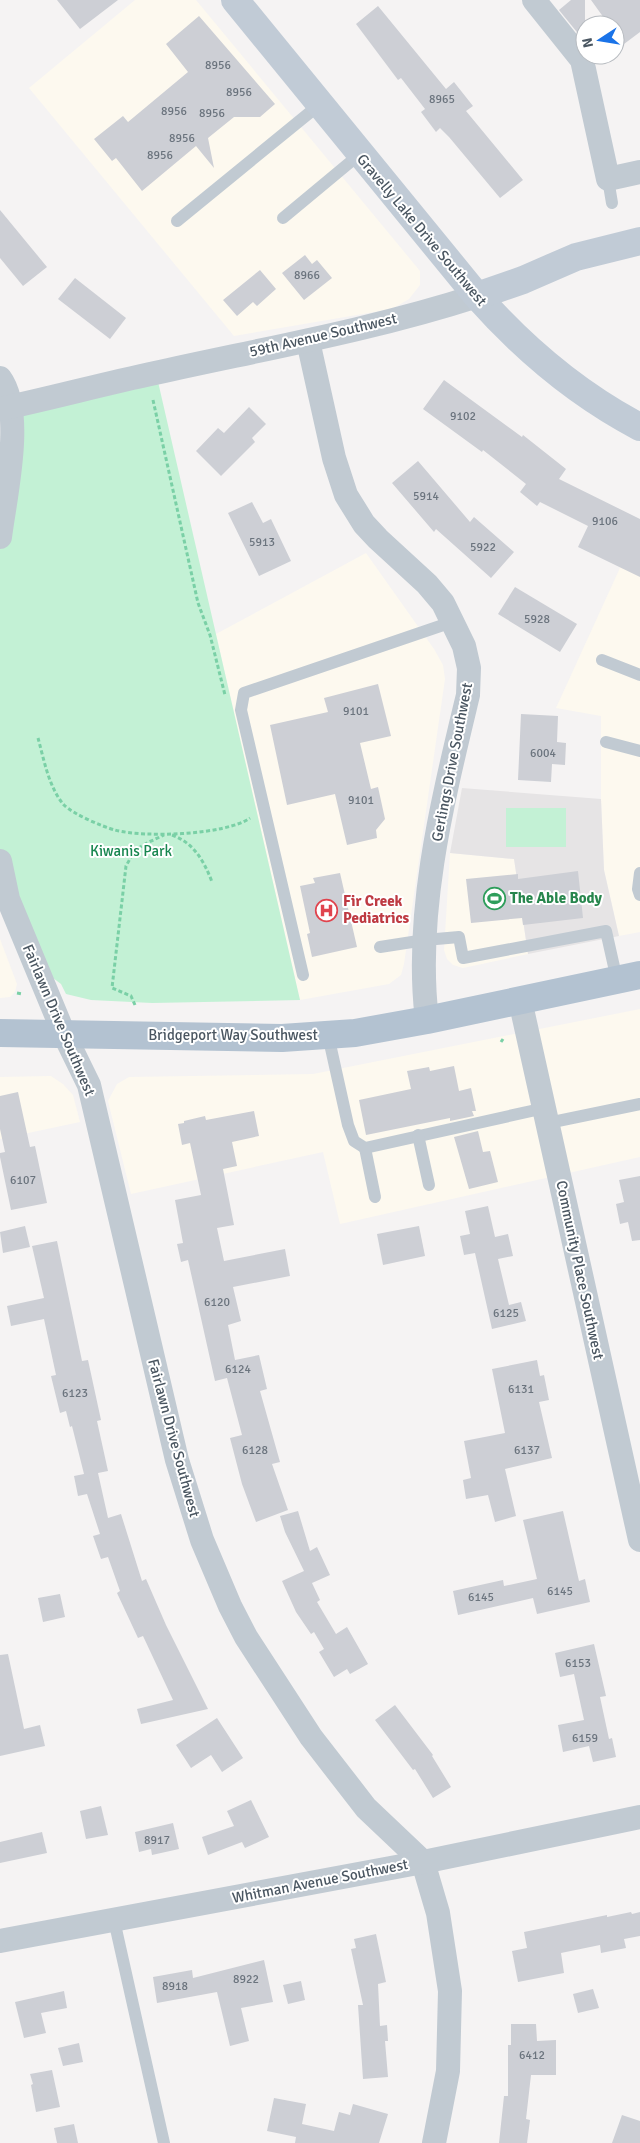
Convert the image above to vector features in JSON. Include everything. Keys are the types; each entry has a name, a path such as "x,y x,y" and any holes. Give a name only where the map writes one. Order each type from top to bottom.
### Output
{"main road":[{"name":"Bridgeport Way Southwest","path":"0,1033 282,1038 355,1033 427,1020 628,977"}],"street":[{"name":"Gravelly Lake Drive Southwest","path":"235,0 476,296 502,324 553,372 582,393 640,427"},
{"path":"534,0 582,60 608,179 640,172"},
{"name":"59th Avenue Southwest","path":"6,408 156,373 308,341 438,309 523,280 576,257 640,241"},
{"name":"Gerlings Drive Southwest","path":"308,341 334,458 346,496 364,524 427,584 443,603 464,646 469,668 468,694 427,890 423,986 427,1020"},
{"path":"0,378 4,384 6,408 13,438 0,537"},
{"name":"Fairlawn Drive Southwest","path":"0,861 3,892 64,1034 89,1085 177,1460 202,1540 230,1606 256,1653 311,1737 366,1808 423,1862"},
{"name":"Community Place Southwest","path":"520,1000 640,1540"},
{"name":"Whitman Avenue Southwest","path":"0,1941 423,1862 640,1817"},
{"path":"423,1862 438,1913 450,1991 448,2071 434,2143"}],"lane":[{"path":"177,221 319,104"},
{"path":"283,218 360,154"},
{"path":"608,179 612,203"},
{"path":"303,975 241,710 244,693 452,622"},
{"path":"602,660 640,674"},
{"path":"606,742 640,751"},
{"path":"640,873 638,889 640,895"},
{"path":"380,947 459,937 463,958 606,930 628,977"},
{"path":"328,1035 348,1124 354,1142 365,1148 418,1135 640,1104"},
{"path":"418,1135 429,1185"},
{"path":"365,1148 376,1197"},
{"path":"114,1920 164,2143"}],"path":[{"path":"153,400 198,603 219,668 227,704"},
{"path":"38,738 51,780 65,806 115,830 170,834 182,839 204,861 212,882"},
{"path":"135,1005 131,996 112,988 125,870 135,850 159,836 228,827 243,822 252,814"},
{"path":"17,993 22,994"}],"shaded area":[{"path":"135,0 196,0 420,271 420,285 409,299 392,309 234,336 29,88"},
{"path":"640,524 640,932 619,936 604,870 601,799 601,716 556,708"},
{"path":"366,553 434,649 443,665 445,679 404,964 401,975 389,984 300,1000 216,634"},
{"path":"462,788 601,799 604,870 619,936 528,954 514,859 450,853"},
{"path":"450,853 514,859 528,954 463,968 453,965 447,959 444,950"},
{"path":"0,939 17,984 15,992 10,997 0,998"},
{"path":"640,1009 640,1157 340,1224 323,1152 131,1194 108,1101 117,1084 129,1077 313,1074"},
{"path":"51,1076 63,1084 73,1095 80,1122 0,1139 0,1077"}],"green space":[{"name":"Kiwanis Park","path":"156,373 300,1000 152,1003 91,1000 66,994 61,984 37,966 0,861 0,537 11,407"},
{"path":"506,808 566,808 566,847 506,847"}],"building":[{"path":"57,0 118,0 80,29"},
{"path":"571,0 585,0 585,15 575,15 575,30 559,10"},
{"path":"591,0 640,0 640,32 625,43 625,15 602,15"},
{"path":"378,6 446,89 454,82 473,106 466,111 523,180 500,198 449,137 440,128 436,132 421,112 425,109 401,78 398,80 356,24"},
{"path":"199,16 275,104 260,117 234,117 208,138 214,168 196,146 142,191 116,158 112,161 94,139 123,116 128,122 188,72 166,44"},
{"path":"0,210 47,267 23,286 0,258"},
{"path":"305,255 312,264 317,260 332,278 304,300 282,273"},
{"path":"260,270 276,289 257,306 253,302 237,316 223,300"},
{"path":"75,278 126,318 110,339 58,299"},
{"path":"444,380 522,437 523,435 566,469 559,479 640,519 640,577 578,547 588,526 540,502 537,506 520,492 526,484 483,450 482,452 423,409"},
{"path":"249,407 266,424 252,438 255,442 221,476 196,451 218,428 224,433"},
{"path":"418,461 470,522 474,517 514,552 491,578 436,529 434,532 392,483"},
{"path":"252,502 263,523 271,519 291,561 259,576 228,513"},
{"path":"515,587 577,624 560,652 498,614"},
{"path":"378,684 391,736 360,743 371,789 378,787 385,819 376,830 377,838 347,845 335,794 287,805 270,725 328,712 324,698"},
{"path":"521,714 558,716 557,742 566,743 565,765 552,764 551,782 518,780"},
{"path":"578,871 583,918 523,925 522,918 471,923 466,879 518,874 518,879"},
{"name":"Fir Creek Pediatrics","path":"340,873 357,947 312,957 307,934 310,933 300,886 315,883 313,878"},
{"path":"454,1066 459,1091 471,1088 476,1111 472,1111 474,1116 450,1121 450,1118 366,1135 359,1100 411,1089 407,1071 429,1067 430,1071"},
{"path":"18,1092 30,1147 35,1146 47,1203 11,1210 0,1157 0,1153 5,1152 0,1129 0,1096"},
{"path":"254,1111 259,1136 232,1142 237,1166 223,1169 234,1225 217,1228 224,1261 285,1249 290,1276 233,1287 241,1321 228,1325 235,1360 259,1355 267,1389 260,1391 280,1462 272,1464 288,1510 256,1522 242,1484 230,1438 242,1435 227,1378 215,1381 188,1260 181,1262 177,1244 183,1243 175,1200 201,1195 190,1143 182,1145 178,1124 205,1116 206,1120"},
{"path":"478,1131 483,1152 490,1151 498,1182 469,1189 454,1137"},
{"path":"640,1176 640,1240 632,1241 628,1222 620,1224 616,1204 624,1202 619,1180"},
{"path":"488,1206 495,1237 508,1234 513,1256 498,1259 509,1305 521,1302 526,1321 492,1329 475,1253 464,1255 460,1236 470,1234 465,1211"},
{"path":"25,1226 30,1247 3,1253 0,1232"},
{"path":"419,1226 425,1256 383,1265 377,1234"},
{"path":"57,1241 82,1361 88,1360 101,1420 97,1421 108,1471 98,1473 108,1518 121,1514 142,1581 146,1579 166,1625 208,1709 141,1724 137,1709 173,1700 143,1636 138,1638 117,1593 120,1591 108,1557 101,1559 93,1536 100,1534 87,1494 78,1496 74,1476 84,1474 72,1426 70,1427 66,1411 60,1413 51,1376 56,1375 44,1319 11,1326 7,1306 44,1298 32,1246"},
{"path":"537,1360 540,1376 544,1375 549,1400 539,1402 552,1458 505,1469 516,1516 495,1522 488,1495 466,1499 463,1480 471,1478 464,1441 505,1433 492,1369"},
{"path":"298,1511 310,1551 317,1547 330,1575 312,1583 320,1600 317,1602 336,1634 347,1627 368,1664 350,1674 347,1669 334,1677 319,1652 324,1649 314,1632 311,1634 296,1612 282,1581 304,1571 285,1532 280,1516"},
{"path":"563,1511 579,1581 585,1579 590,1602 537,1614 533,1598 458,1615 453,1591 503,1580 504,1586 537,1579 523,1520"},
{"path":"60,1594 65,1617 43,1622 38,1598"},
{"path":"594,1644 606,1696 600,1697 609,1739 612,1738 616,1757 593,1762 589,1746 563,1752 558,1725 584,1720 574,1674 560,1677 555,1653"},
{"path":"8,1654 24,1729 40,1725 45,1746 0,1756 0,1655"},
{"path":"395,1705 433,1755 451,1787 433,1798 415,1769 413,1770 375,1720"},
{"path":"217,1718 243,1758 222,1772 211,1755 191,1768 176,1745"},
{"path":"251,1800 269,1837 245,1848 242,1842 208,1855 202,1837 234,1826 227,1811"},
{"path":"101,1806 108,1835 86,1839 80,1811"},
{"path":"173,1823 179,1849 152,1855 151,1849 139,1852 135,1832"},
{"path":"42,1832 47,1853 0,1863 0,1842"},
{"path":"631,1912 632,1914 640,1912 640,1936 624,1939 626,1948 601,1953 600,1945 561,1953 564,1973 518,1982 512,1951 527,1948 524,1932"},
{"path":"376,1934 386,1982 378,1984 380,2026 387,2025 388,2041 385,2041 388,2077 363,2079 358,2005 363,2005 351,1949 356,1948 354,1939"},
{"path":"264,1960 273,2002 241,2008 249,2041 230,2046 217,1992 157,2003 153,1977 192,1970 193,1978"},
{"path":"301,1981 305,2000 288,2004 283,1985"},
{"path":"593,1989 599,2008 578,2013 573,1994"},
{"path":"64,1991 67,2008 41,2013 46,2033 24,2038 15,2002"},
{"path":"511,2024 536,2024 537,2041 556,2040 556,2075 531,2075 526,2119 530,2120 527,2143 499,2143 504,2096 508,2096 508,2045 511,2045"},
{"path":"79,2043 83,2062 63,2066 58,2048"},
{"path":"52,2070 60,2107 36,2112 30,2074"},
{"path":"274,2098 306,2104 302,2124 334,2131 339,2112 350,2115 353,2104 388,2114 379,2143 295,2143 296,2137 267,2131"},
{"path":"622,2115 640,2121 640,2143 612,2143"},
{"path":"74,2124 78,2143 57,2143 54,2128"}],"place":[{"name":"The Able Body","path":"494,898"},
{"name":"Fir Creek Pediatrics","path":"327,910"}]}
